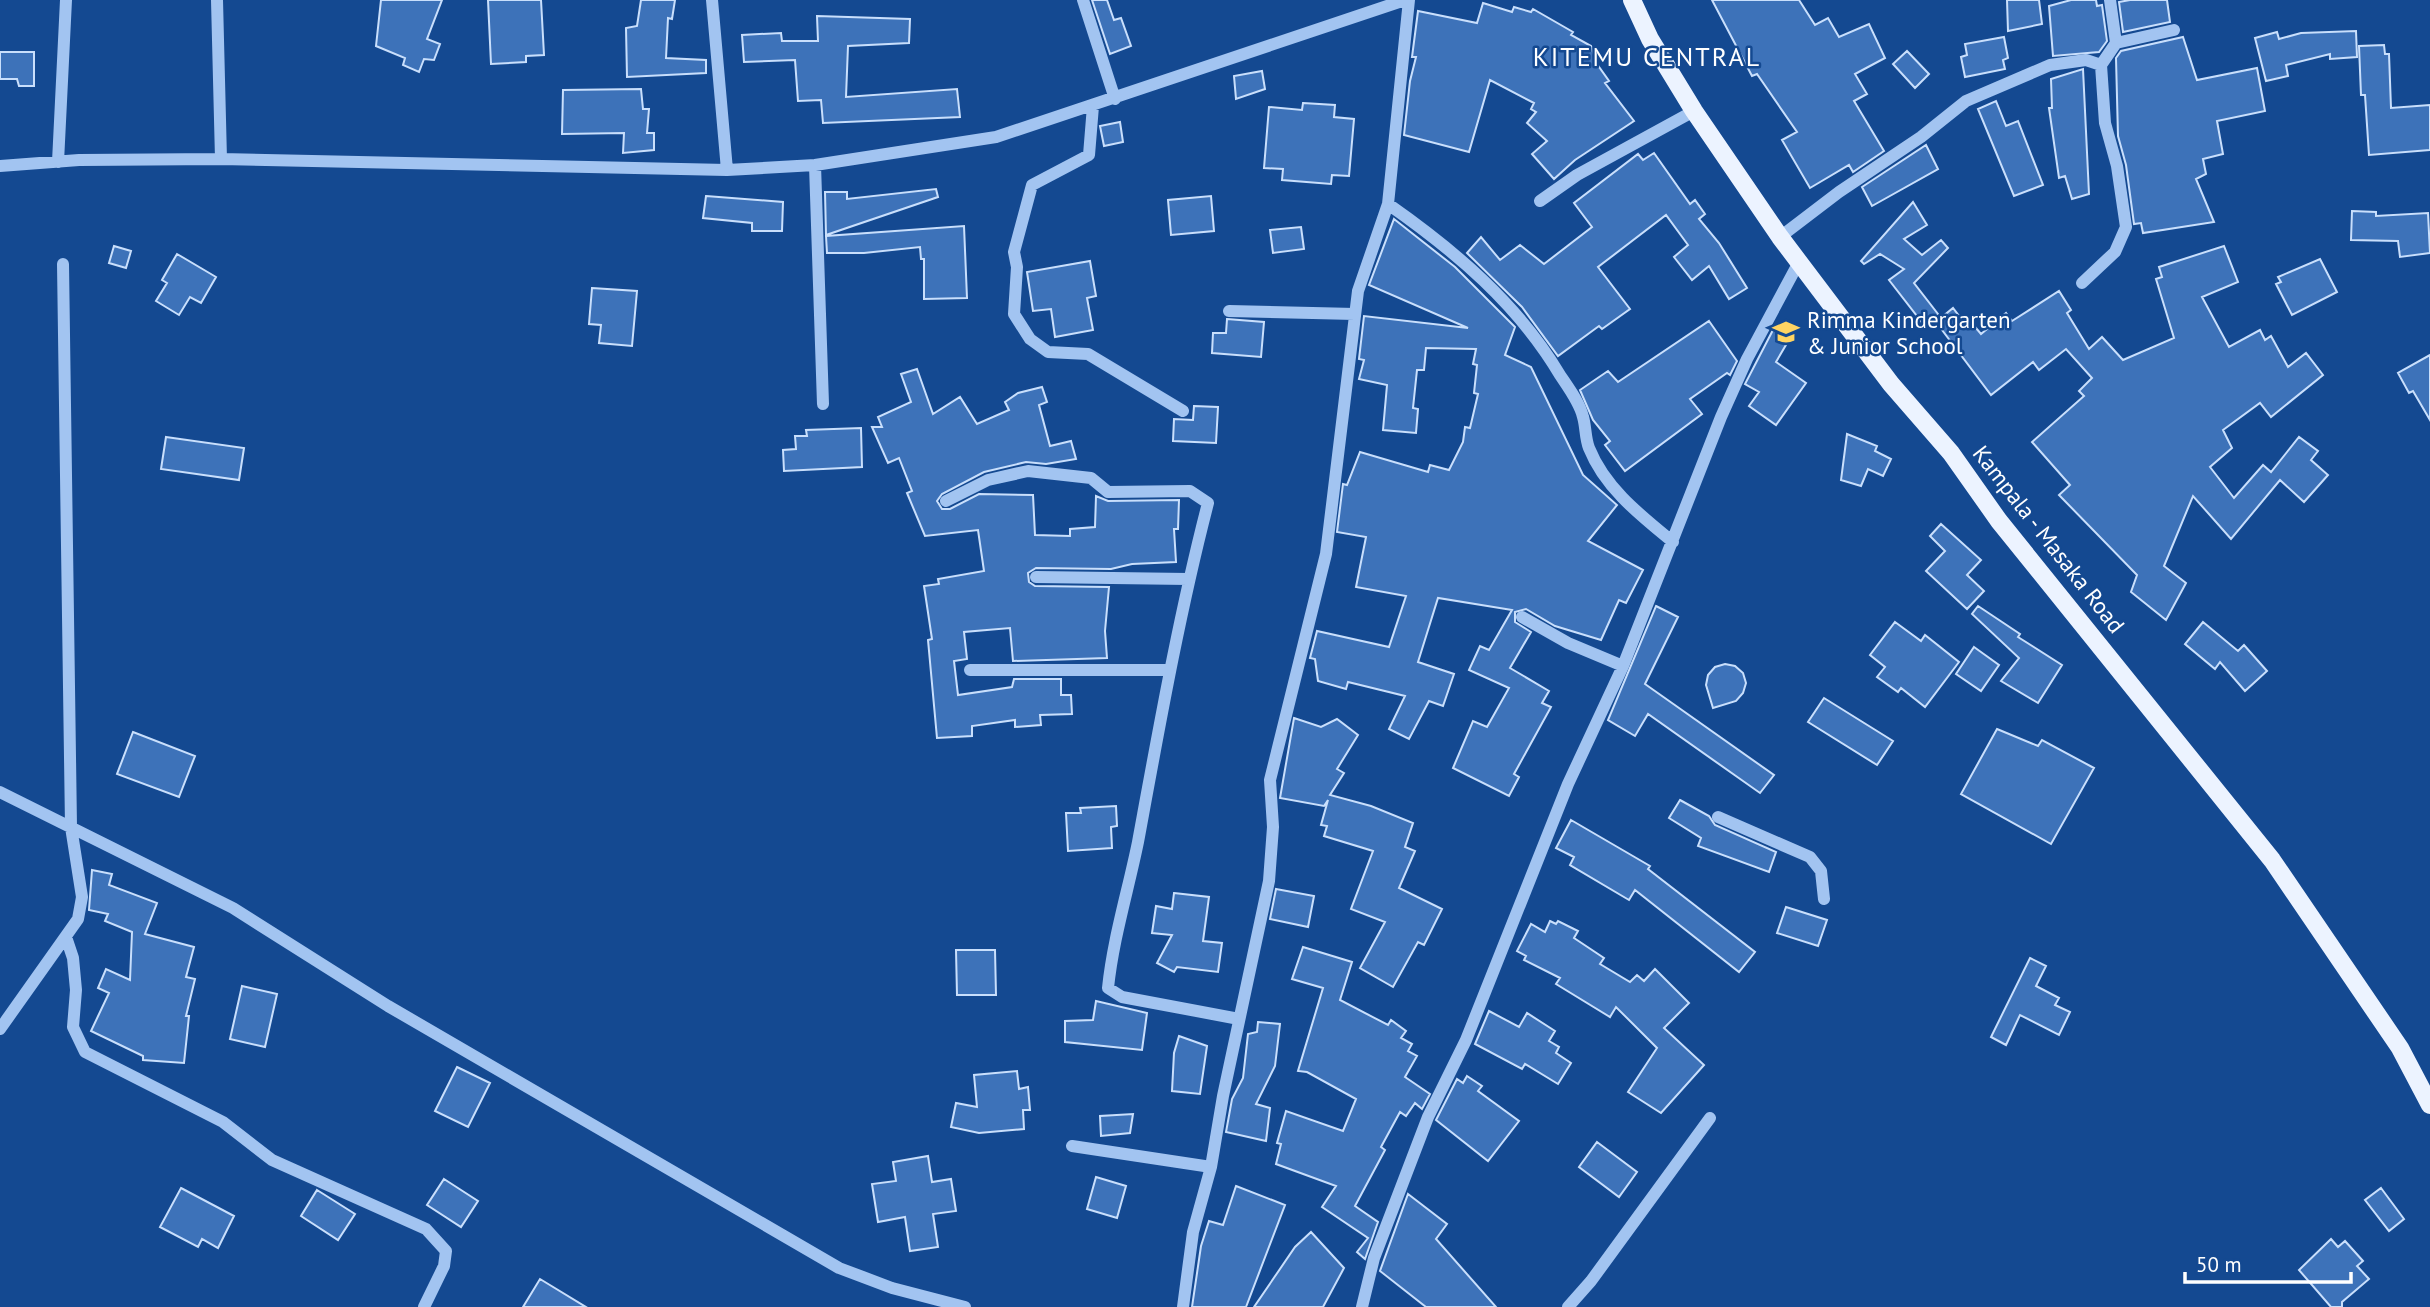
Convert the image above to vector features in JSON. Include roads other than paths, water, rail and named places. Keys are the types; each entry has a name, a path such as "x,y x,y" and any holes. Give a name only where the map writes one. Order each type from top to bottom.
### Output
{"main road":[{"name":"Kampala - Masaka Road","path":"1632,0 1650,39 1694,111 1780,237 1891,384 1951,453 1999,521 2272,860 2400,1048 2430,1105"}],"street":[{"path":"58,162 66,0"},
{"path":"217,0 220,159"},
{"path":"712,0 727,170"},
{"path":"1083,0 1115,99"},
{"path":"0,166 58,162 220,159 727,170 815,165 996,137 1407,0 1388,204 1358,291 1326,554 1270,780 1273,827 1269,881 1211,1167 1193,1231 1183,1307"},
{"path":"2082,283 2115,252 2126,227 2117,166 2105,123 2101,65 2116,43 2110,0"},
{"path":"2116,43 2174,30"},
{"path":"1780,237 1839,192 1921,137 1966,101 2050,65 2086,60 2101,65"},
{"path":"1093,106 1089,155 1032,185 1013,252 1017,267 1014,314 1030,339 1048,352 1088,354 1183,411"},
{"path":"1540,201 1577,175 1694,111"},
{"path":"815,165 823,404"},
{"path":"1388,204 1440,240 1499,293 1559,372 1583,415 1587,444 1597,466 1626,503 1673,542"},
{"path":"1362,1307 1374,1258 1427,1117 1466,1040 1525,898 1568,784 1623,667 1742,371 1799,262"},
{"path":"0,1029 78,919 82,897 71,827 63,264"},
{"path":"1229,311 1355,314"},
{"path":"946,501 988,480 1028,471 1091,478 1108,492 1190,491 1208,503 1188,579 1130,885 1111,960 1108,988 1122,997 1240,1019"},
{"path":"1036,577 1188,579"},
{"path":"1521,617 1568,643 1623,667"},
{"path":"970,670 1170,670"},
{"path":"0,792 233,908 388,1006 839,1268 892,1288 965,1307"},
{"path":"1718,817 1810,857 1821,871 1824,899"},
{"path":"66,937 73,958 76,990 73,1027 85,1052 223,1122 272,1160 426,1229 446,1251 444,1265 424,1307"},
{"path":"1568,1307 1591,1281 1710,1118"},
{"path":"1072,1146 1211,1167"}],"place":[{"name":"Rimma Kindergarten & Junior School","path":"1786,332"}],"district":[{"name":"KITEMU CENTRAL","path":"1647,56"}]}
